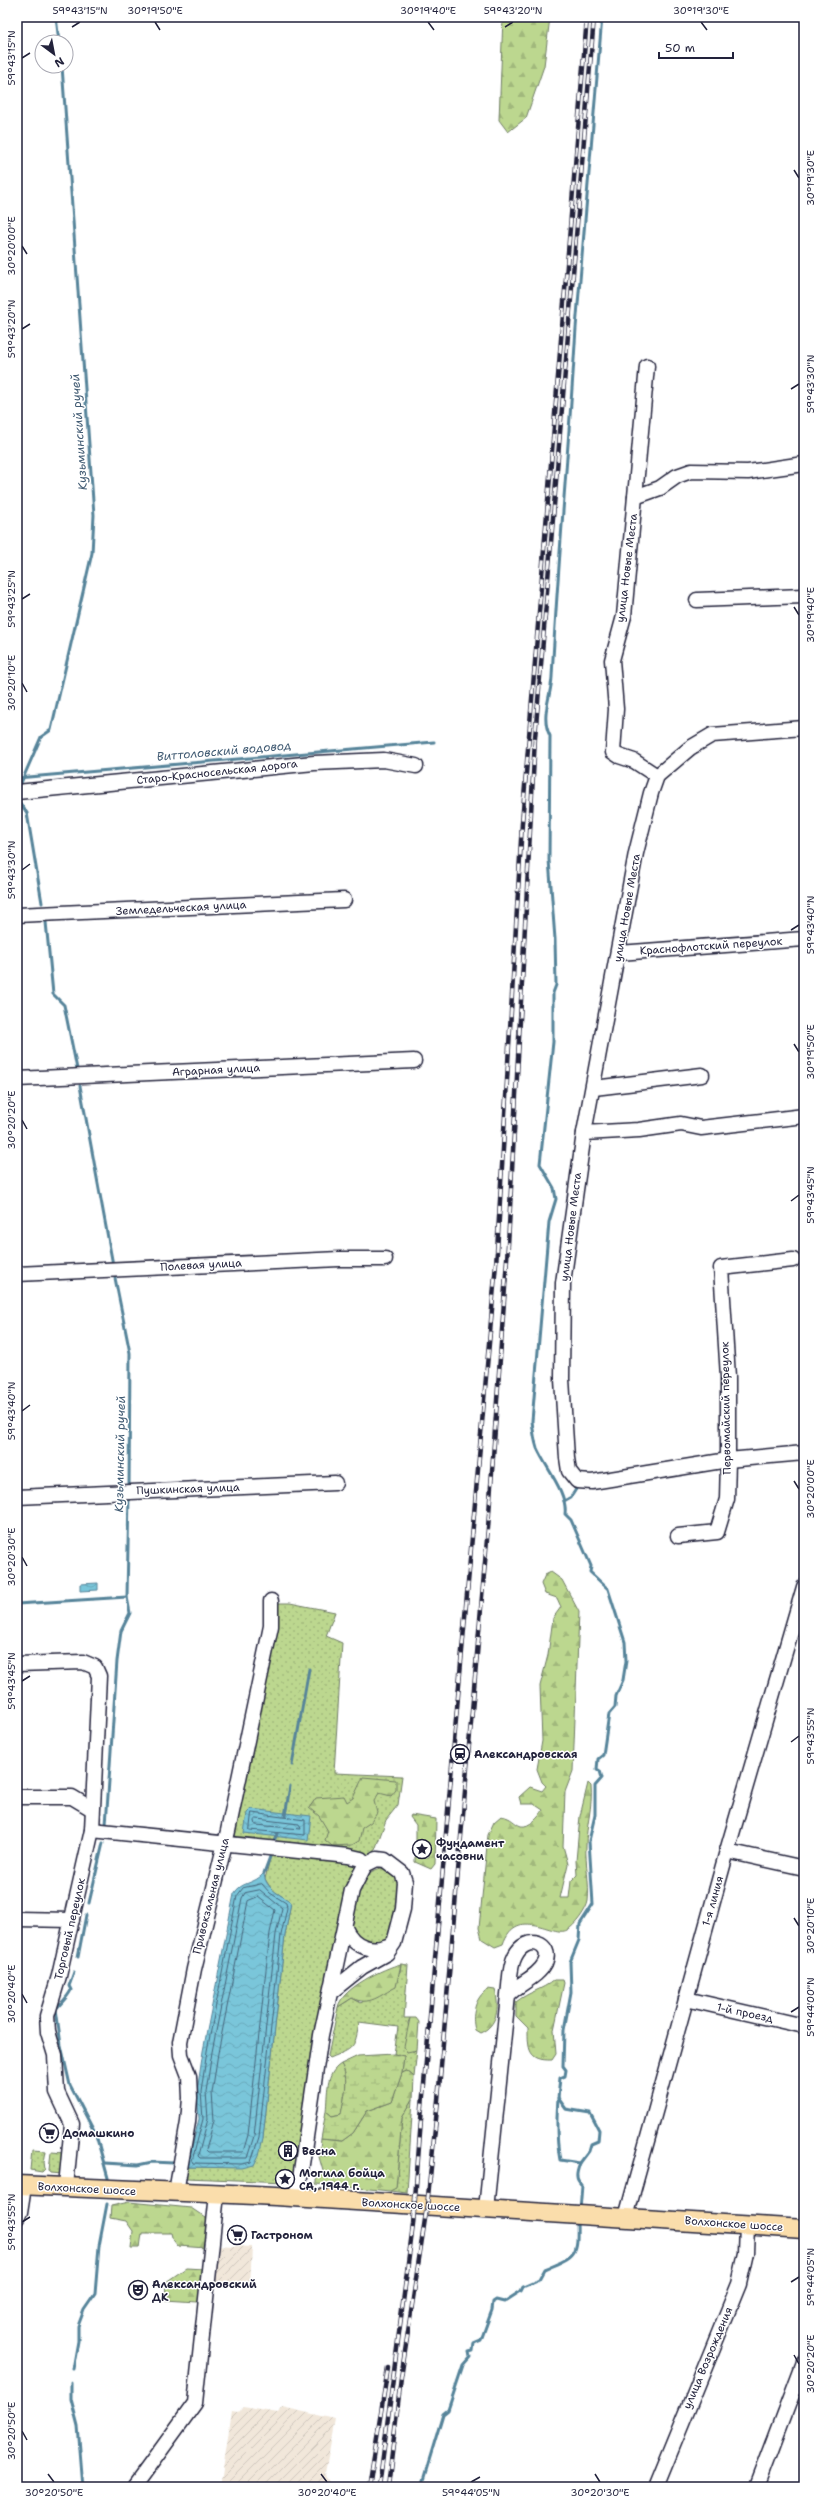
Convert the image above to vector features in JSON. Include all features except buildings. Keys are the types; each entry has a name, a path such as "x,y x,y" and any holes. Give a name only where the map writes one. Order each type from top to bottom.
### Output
{"main road":[{"name":"Волхонское шоссе","path":"20,2186 66,2186 297,2198 626,2217 747,2226 804,2228"}],"street":[{"name":"улица Новые Места","path":"647,366 638,496 624,616 612,660 616,709 613,752 619,756 634,761 657,776 636,853 594,1088 584,1133 564,1283 562,1379 567,1458 569,1471 577,1481 592,1482 728,1460"},
{"path":"638,496 660,488 677,476 691,470 748,472 804,464"},
{"path":"697,600 804,596"},
{"path":"657,776 690,748 712,735 804,728"},
{"name":"Старо-Красносельская дорога","path":"17,792 314,762 384,760 416,766"},
{"name":"Земледельческая улица","path":"17,915 344,900"},
{"name":"Краснофлотский переулок","path":"619,953 804,939"},
{"name":"Аграрная улица","path":"17,1079 414,1061"},
{"path":"594,1088 702,1075"},
{"path":"584,1133 639,1130 681,1124 701,1128 804,1116"},
{"name":"Полевая улица","path":"17,1274 340,1259 385,1259"},
{"name":"Первомайский переулок","path":"678,1536 717,1532 727,1499 728,1376 721,1268 793,1260"},
{"path":"728,1460 804,1453"},
{"name":"Пушкинская улица","path":"17,1497 336,1483"},
{"name":"1-я линия","path":"626,2217 727,1851 804,1587"},
{"name":"Привокзальная улица","path":"176,2192 188,2122 190,2098 189,2076 181,2055 180,2042 197,1954 224,1844 271,1626 271,1601"},
{"name":"Торговый переулок","path":"17,1664 83,1662 95,1667 99,1676 92,1830 59,1976 47,2016 48,2032 55,2055 57,2092 72,2124 66,2186"},
{"path":"17,1797 72,1797 92,1809"},
{"path":"92,1830 356,1857 365,1865"},
{"path":"727,1851 804,1868"},
{"path":"297,2198 322,2035 352,1890 365,1865 377,1859 385,1860 402,1873 405,1882 405,1895 399,1931 394,1943 387,1953 362,1967 332,1991"},
{"path":"17,1919 72,1920"},
{"path":"345,1928 350,1939 358,1945 372,1949 383,1948 394,1943"},
{"path":"486,2209 508,1995"},
{"name":"1-й проезд","path":"686,2000 804,2026"},
{"path":"17,2218 20,2212 20,2186"},
{"path":"134,2487 195,2403 217,2194"},
{"name":"улица Возрождения","path":"656,2487 739,2284 746,2253 747,2226"},
{"path":"757,2487 804,2363"}],"shaded area":[{"path":"216,2245 252,2247 250,2287 213,2285"},
{"path":"243,2407 278,2413 282,2407 335,2419 325,2474 330,2482 329,2487 220,2487 232,2412 238,2413"}],"green space":[{"path":"503,17 550,17 544,66 526,118 508,132 499,120"},
{"path":"551,1572 562,1580 579,1612 573,1771 565,1792 563,1846 568,1864 560,1898 569,1898 571,1881 577,1875 576,1861 580,1816 588,1783 591,1786 591,1794 586,1846 588,1901 580,1917 574,1925 567,1930 553,1930 526,1924 517,1926 509,1932 503,1944 495,1947 482,1939 479,1928 488,1835 494,1822 501,1816 508,1818 518,1825 524,1826 534,1821 543,1810 534,1804 521,1804 519,1797 530,1787 542,1791 546,1786 542,1782 537,1769 542,1741 540,1686 548,1655 553,1618 561,1607 557,1598 545,1594 541,1584 545,1575"},
{"path":"275,1603 290,1603 335,1612 326,1636 342,1643 334,1773 402,1776 398,1805 386,1820 375,1850 366,1856 234,1840"},
{"path":"363,1777 396,1780 396,1790 391,1796 379,1793 374,1801 377,1813 371,1822 362,1828 359,1841 352,1845 332,1846 325,1840 328,1831 319,1816 309,1808 316,1798 344,1796 347,1802 353,1798"},
{"path":"411,1815 436,1819 435,1864 431,1869 415,1862 415,1857 429,1857 430,1843 416,1841 416,1825 410,1817"},
{"path":"271,1854 358,1864 295,2176 286,2182 186,2178 187,2167 215,2167 263,2138 285,1935 291,1902 272,1890 265,1879"},
{"path":"381,1868 393,1873 396,1877 398,1898 396,1917 392,1932 389,1936 381,1941 370,1941 360,1938 353,1932 351,1927 352,1913 363,1879 369,1873"},
{"path":"401,1964 408,1965 404,2018 410,2018 408,2023 413,2052 417,2050 414,2077 407,2071 402,2073 404,2056 394,2054 398,2027 359,2022 356,2038 352,2046 344,2052 330,2058 328,2056 338,2007 352,1998 361,2003 400,1972"},
{"path":"401,1964 396,1987 369,2001 352,1998 338,2007 341,2000 355,1986 375,1974"},
{"path":"554,1980 563,1980 564,1983 554,2030 556,2054 552,2060 544,2060 534,2056 529,2048 528,2028 516,2016 516,2002"},
{"path":"488,1989 495,1990 497,2003 496,2016 490,2026 480,2033 475,2030 475,2007 480,1997"},
{"path":"410,2018 416,2018 419,2022 417,2050 407,2052 404,2047"},
{"path":"394,2054 404,2056 402,2073 392,2102 367,2111 353,2133 342,2141 321,2139 326,2111 332,2116 341,2114 346,2082 344,2070 341,2064 358,2056"},
{"path":"341,2064 344,2070 346,2082 345,2095 341,2114 332,2116 326,2111 328,2084 332,2073"},
{"path":"407,2071 414,2077 413,2099 402,2118 396,2188 390,2191 316,2184 316,2179 323,2171 319,2157 321,2139 342,2141 353,2133 367,2111 392,2102 402,2073"},
{"path":"413,2099 407,2193 390,2191 396,2187 402,2118"},
{"path":"32,2150 46,2151 44,2162 45,2169 42,2172 30,2170"},
{"path":"51,2152 65,2153 62,2174 51,2173 49,2170"},
{"path":"129,2202 191,2208 206,2218 208,2229 206,2248 178,2246 174,2241 172,2233 142,2233 140,2248 131,2248 133,2231 126,2221 110,2218 111,2206"},
{"path":"186,2268 204,2269 201,2299 197,2302 165,2300 166,2282"}],"water":[{"path":"98,1583 98,1590 80,1591 80,1584"},
{"path":"251,1809 311,1816 308,1840 244,1833 247,1813"},
{"path":"264,1873 265,1879 270,1887 291,1902 285,1935 263,2138 259,2155 254,2165 242,2168 187,2167 199,2119 197,2092 203,2051 234,1894 240,1887 256,1880"}],"waterway":[{"name":"Кузьминский ручей","path":"56,17 58,34"},
{"path":"580,2210 582,2185 577,2177 580,2163 560,2160 558,2150 558,2099 560,2078 565,2076 566,2070 563,2066 564,2030 571,1992 570,1962 579,1940 580,1924 593,1904 589,1841 595,1815 595,1786 602,1778 600,1771 597,1769 598,1759 603,1755 609,1714 615,1707 616,1696 623,1680 626,1661 625,1642 608,1589 590,1572 591,1566 571,1520 565,1514 565,1506 560,1489 537,1448 532,1421 549,1222 556,1199 554,1188 540,1164 553,1042 553,993 556,985 555,939 549,860 550,736 547,729 546,714 552,677 576,328 602,17"},
{"name":"Кузьминский ручей","path":"21,783 41,737 51,730 92,553 94,515 63,74"},
{"name":"Виттоловский водовод","path":"17,778 434,742"},
{"name":"Кузьминский ручей","path":"18,800 27,813 42,903"},
{"name":"Кузьминский ручей","path":"46,922 53,994 64,1005 77,1069"},
{"name":"Кузьминский ручей","path":"80,1086 113,1265"},
{"name":"Кузьминский ручей","path":"114,1273 130,1353 129,1488"},
{"path":"564,1501 571,1497 578,1486"},
{"name":"Кузьминский ручей","path":"106,1825 117,1661 121,1631 130,1613 127,1597 129,1495"},
{"path":"17,1604 127,1597"},
{"path":"292,1765 309,1669"},
{"path":"285,1816 290,1786"},
{"path":"274,1841 277,1834"},
{"name":"Кузьминский ручей","path":"89,1903 103,1843"},
{"path":"264,1873 271,1854"},
{"name":"Кузьминский ручей","path":"78,1957 86,1915"},
{"name":"Кузьминский ручей","path":"74,1972 69,1986 71,1990 56,2009 61,2045 70,2085 96,2135 108,2178"},
{"path":"558,2098 566,2109 590,2113 599,2130 598,2141 591,2144 589,2151 580,2163"},
{"path":"105,2163 138,2165 152,2162 173,2163"},
{"name":"Кузьминский ручей","path":"73,2369 78,2341 78,2326 84,2310 95,2294 99,2246 107,2204"},
{"path":"421,2487 443,2414 448,2410 463,2365 470,2357 469,2352 473,2351 474,2343 481,2340 492,2310 493,2302 496,2300 504,2302 521,2291 523,2287 539,2280 545,2269 564,2261 569,2257 576,2248 577,2221"},
{"name":"Кузьминский ручей","path":"71,2383 71,2399 78,2426 83,2487"}],"railway":[{"path":"379,2487 413,2225 497,1252 522,823 587,17"},
{"path":"388,2487 401,2378 427,2206 438,2100 488,1528 508,1245 535,738 594,17"},
{"path":"369,2487 388,2368"}],"place":[{"name":"Александровская","path":"460,1754"},
{"name":"Фундамент часовни","path":"422,1849"},
{"name":"Домашкино","path":"49,2133"},
{"name":"Весна","path":"288,2151"},
{"name":"Могила бойца СА, 1944 г.","path":"285,2179"},
{"name":"Гастроном","path":"237,2235"},
{"name":"Александровский ДК","path":"138,2290"}]}
